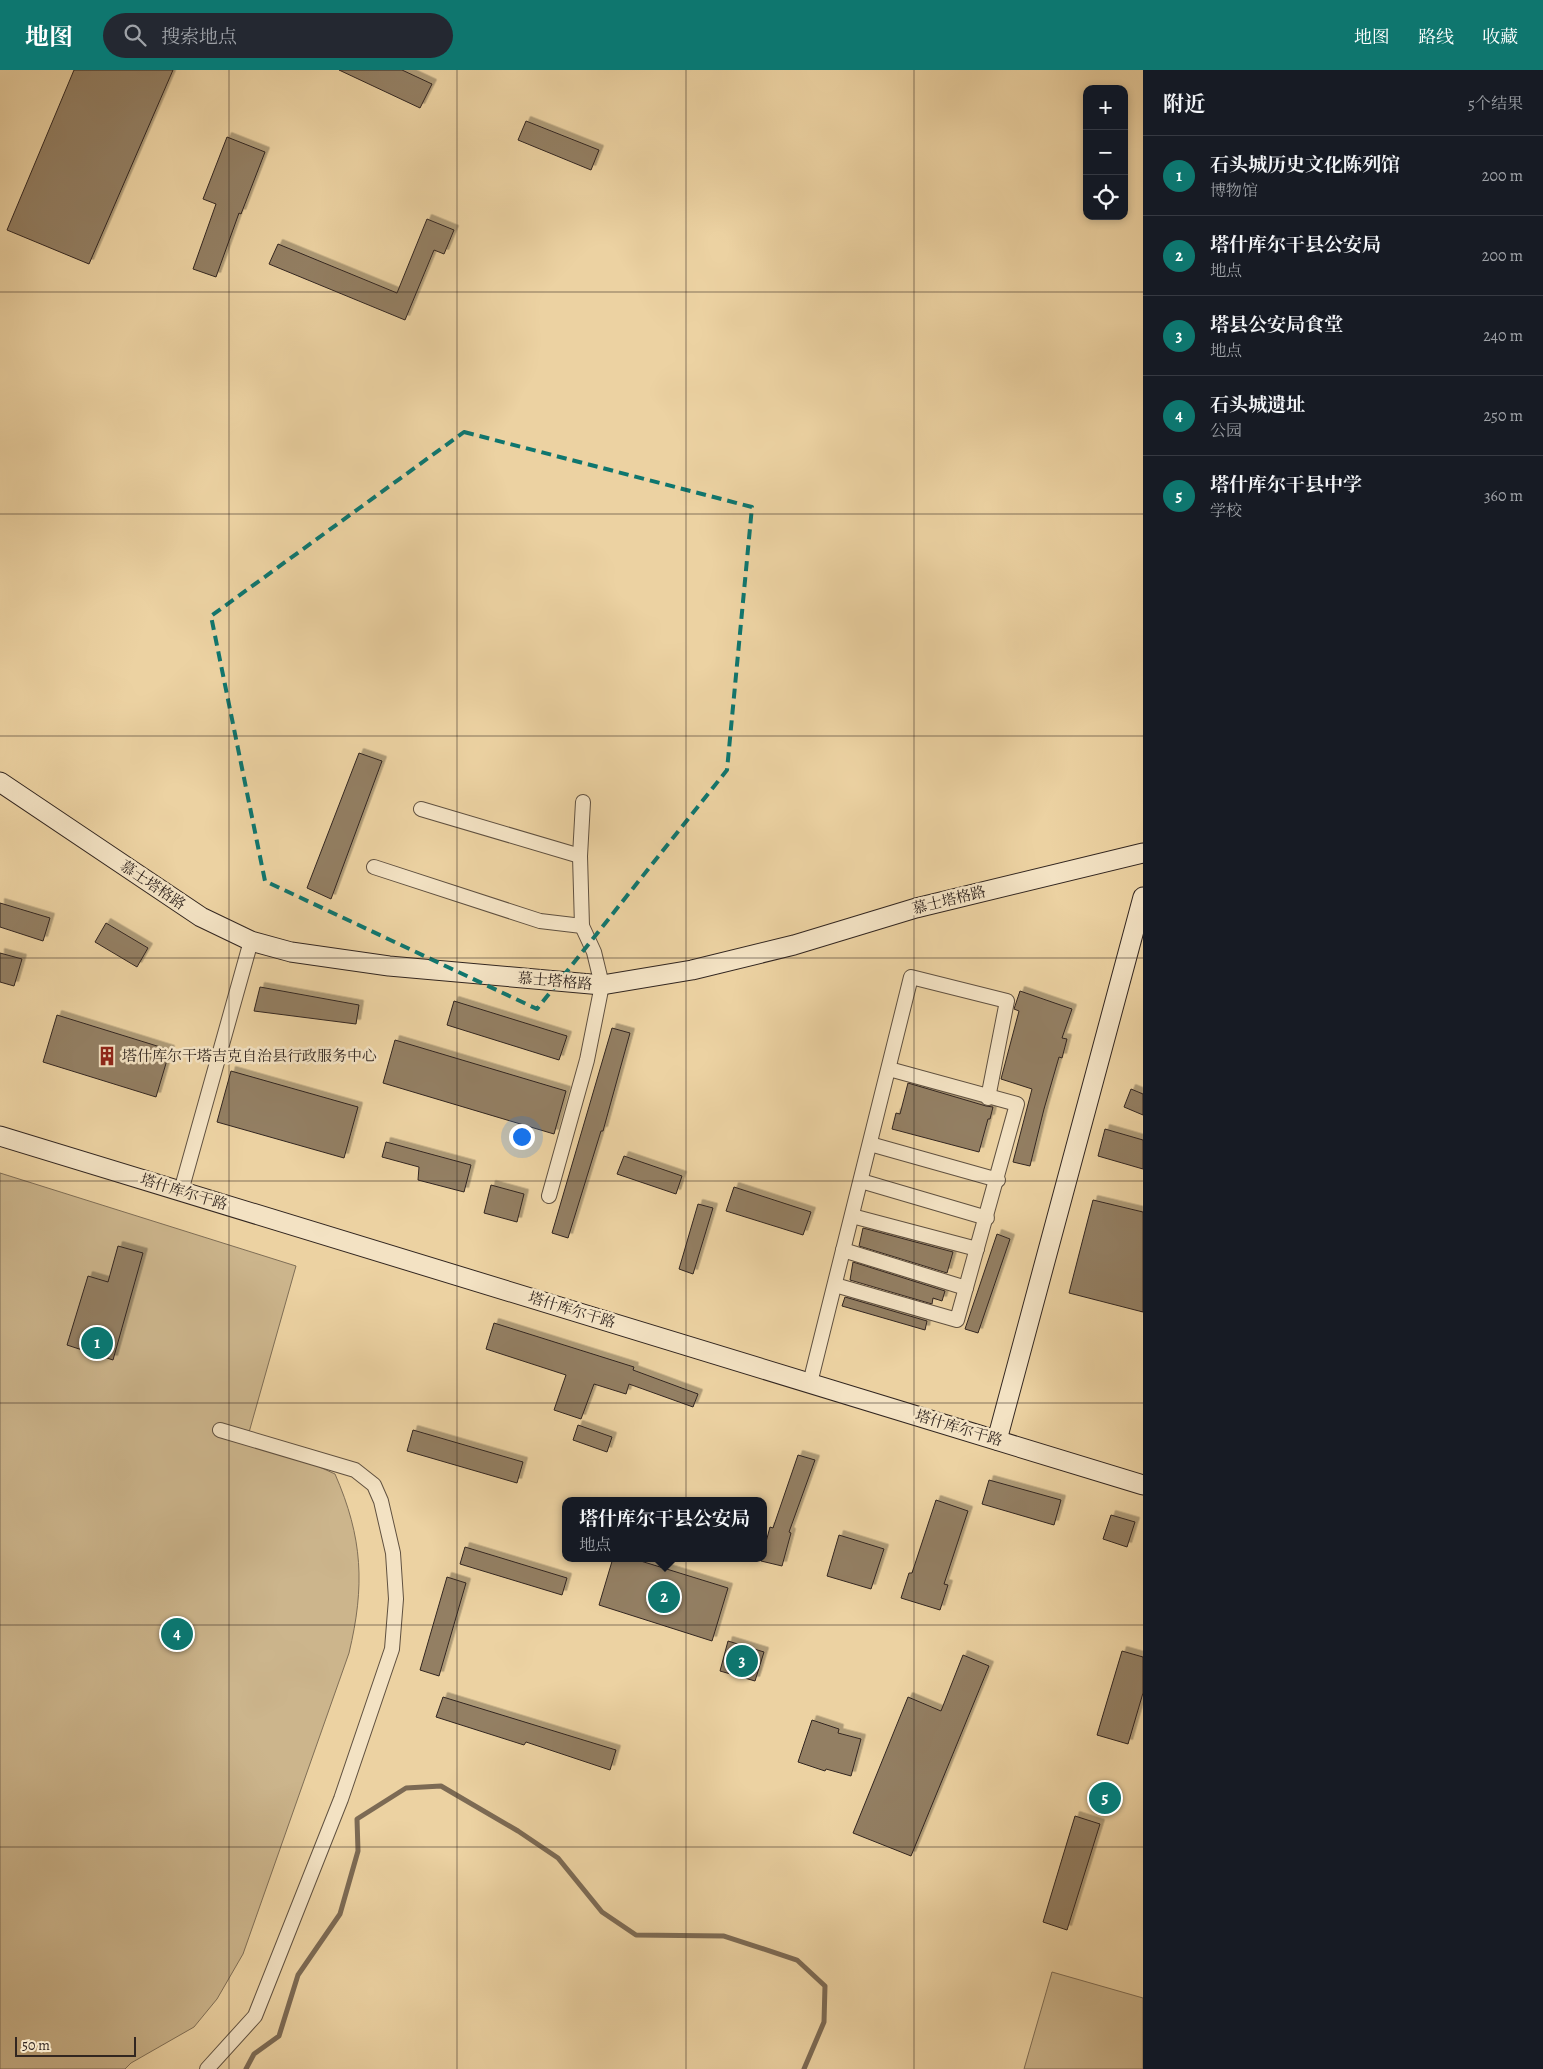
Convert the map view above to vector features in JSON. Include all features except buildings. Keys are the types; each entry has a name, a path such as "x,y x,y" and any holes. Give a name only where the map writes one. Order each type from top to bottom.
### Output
{"street":[{"name":"慕士塔格路","path":"0,782 201,917 251,941 291,952 389,966 602,985 692,970 794,945 916,908 1143,853"},
{"path":"549,1196 587,1060 602,985 594,952 582,926 580,856 583,802"},
{"path":"421,809 580,856"},
{"path":"374,867 540,921 582,926"},
{"path":"997,1440 1143,897"},
{"path":"181,1191 251,941"},
{"path":"810,1383 911,977 1007,1001 988,1098"},
{"path":"835,1285 957,1320 998,1180 1017,1104 988,1098 888,1068"},
{"name":"塔什库尔干路","path":"0,1136 1143,1484"},
{"path":"870,1144 998,1180"},
{"path":"860,1181 987,1218"},
{"path":"852,1216 978,1249"},
{"path":"843,1250 966,1288"},
{"path":"207,2069 255,2016 341,1799 392,1649 396,1599 393,1553 381,1501 374,1485 354,1470 220,1430"}],"highlighted area":[{"path":"464,432 752,507 727,770 537,1009 265,881 211,616"}],"shaded area":[{"path":"0,1173 296,1266 246,1443 300,1458 335,1474 344,1497 356,1541 359,1584 358,1606 349,1653 243,1954 217,1999 194,2027 131,2063 125,2069 0,2069"},
{"path":"1052,1972 1143,1998 1143,2069 1024,2069"}],"waterway":[{"path":"246,2069 254,2054 279,2036 298,1975 340,1914 358,1851 357,1819 406,1788 441,1786 518,1831 558,1858 602,1912 636,1935 724,1936 797,1960 825,1986 824,2022 804,2069"}],"place":[{"name":"塔什库尔干塔吉克自治县行政服务中心","path":"107,1056"},
{"name":"石头城历史文化陈列馆","path":"97,1343"},
{"name":"塔什库尔干县公安局","path":"664,1597"},
{"name":"石头城遗址","path":"177,1634"},
{"name":"塔县公安局食堂","path":"742,1661"},
{"name":"塔什库尔干县中学","path":"1105,1798"}]}
